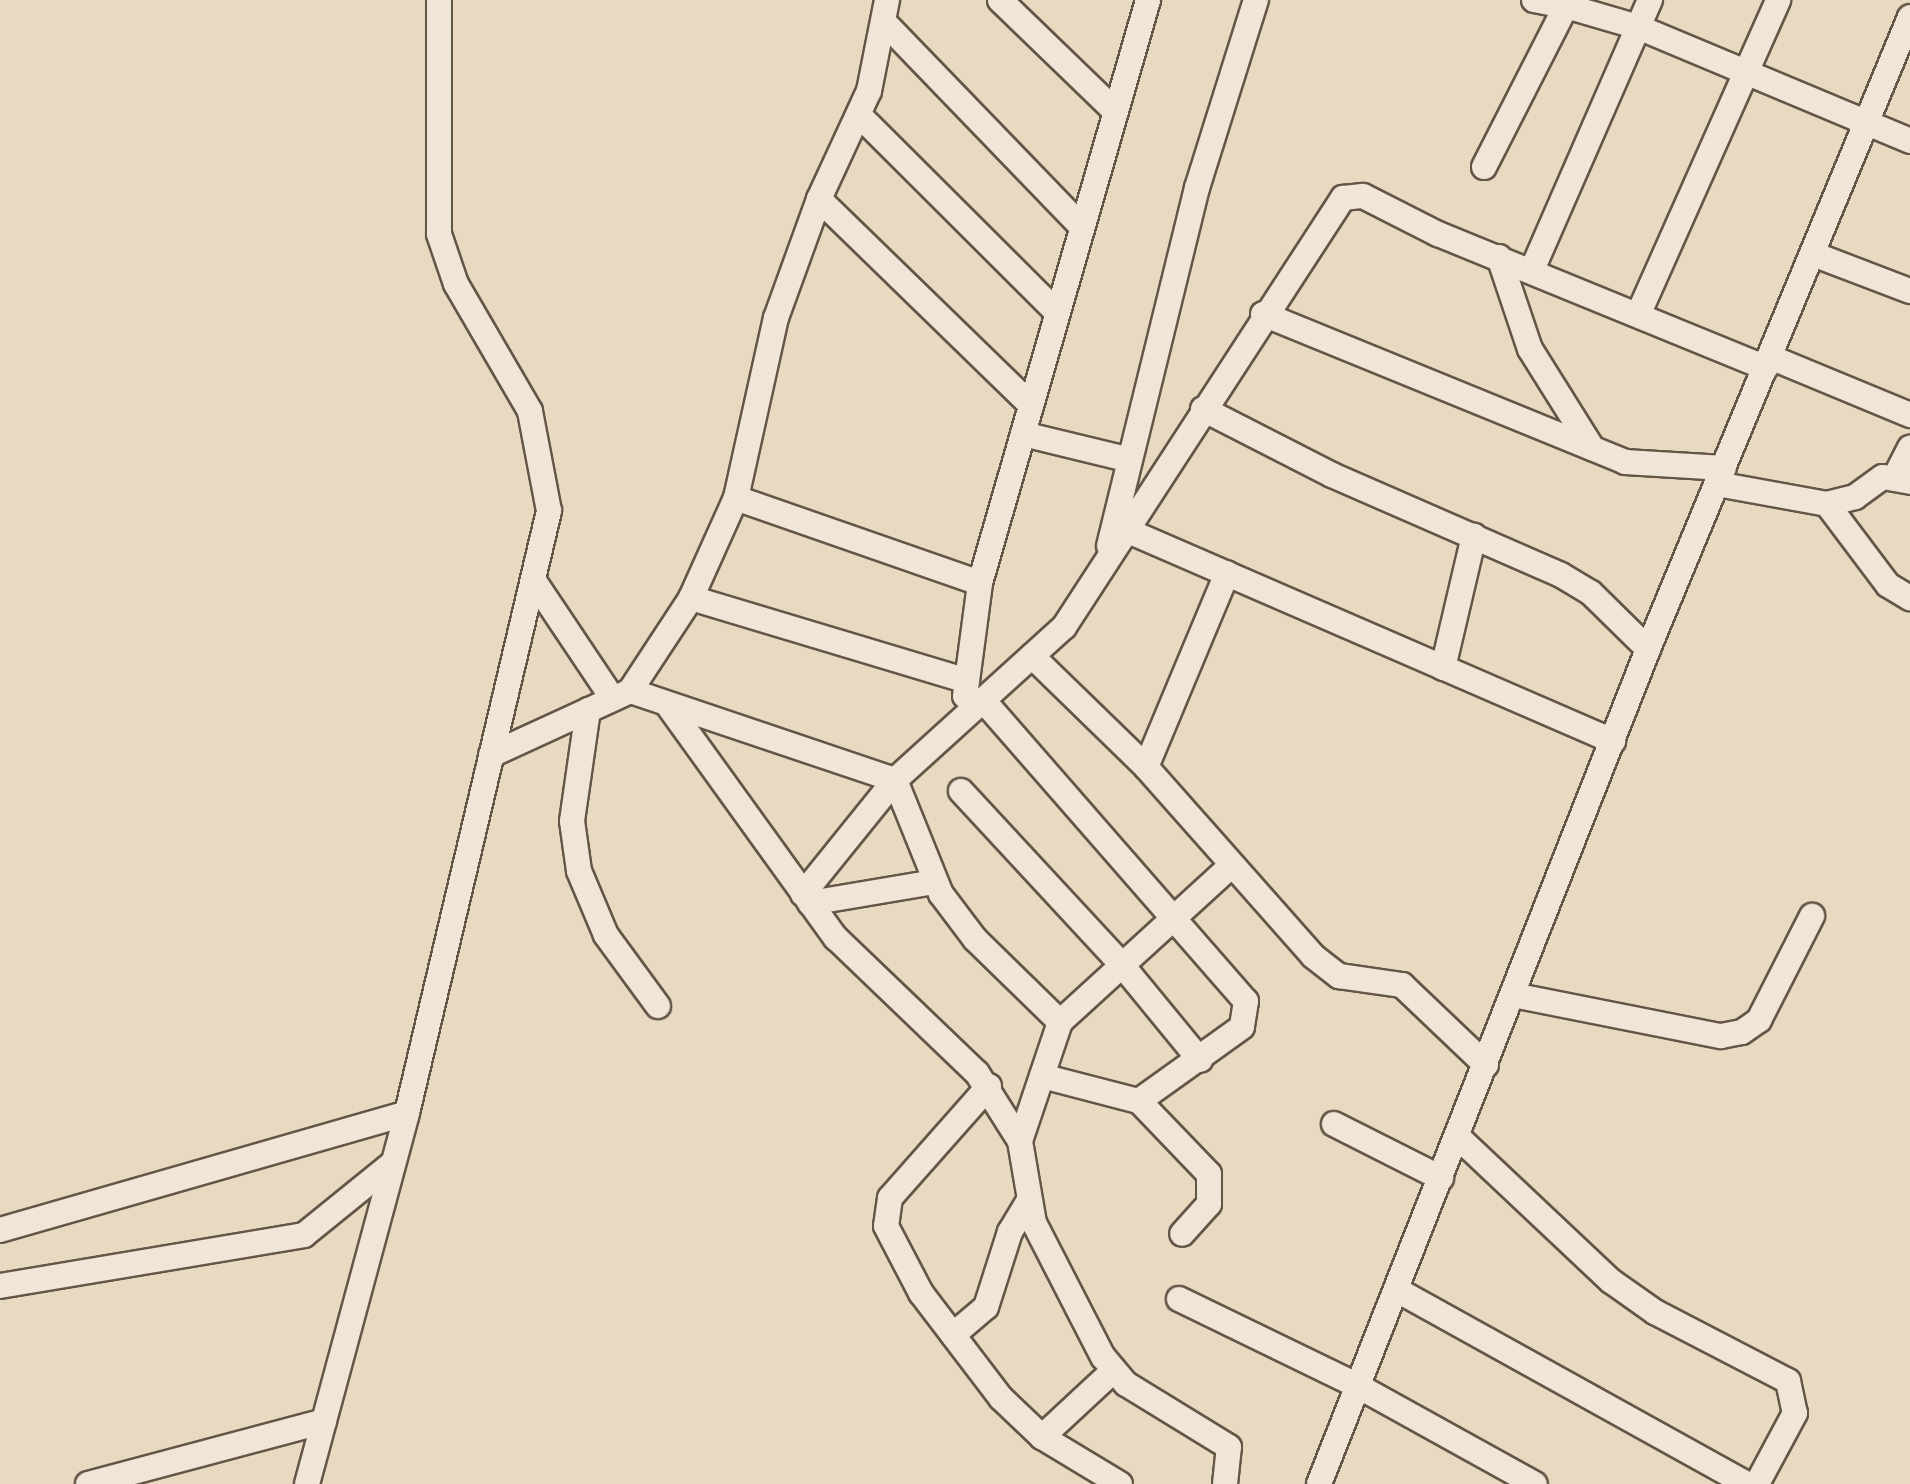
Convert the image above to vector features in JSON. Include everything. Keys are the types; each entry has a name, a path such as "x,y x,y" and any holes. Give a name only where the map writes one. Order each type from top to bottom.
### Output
{"street":[{"path":"307,1484 407,1113 491,755 536,584 549,511 530,411 456,284 439,234 439,0"},
{"path":"1000,0 1114,110"},
{"path":"962,720 980,583 1148,0"},
{"path":"1107,560 1126,459 1197,188 1256,0"},
{"path":"1534,0 1638,27 1910,141"},
{"path":"1532,270 1650,0"},
{"path":"1638,315 1778,0"},
{"path":"1484,167 1566,6"},
{"path":"491,755 621,695 691,598 736,498 776,318 819,199 859,115 886,11"},
{"path":"886,11 1081,226"},
{"path":"1319,1484 1648,649 1909,21"},
{"path":"859,115 1057,312"},
{"path":"806,898 895,780 1064,627 1331,209 1354,194 1638,315 1910,415"},
{"path":"819,199 1031,405"},
{"path":"1813,254 1910,291"},
{"path":"1499,257 1530,349 1592,448"},
{"path":"1263,314 1625,462 1720,476 1827,504 1903,480 1910,448"},
{"path":"1203,409 1591,593 1648,649"},
{"path":"1023,434 1126,459"},
{"path":"736,498 980,583"},
{"path":"1827,504 1888,585 1910,598"},
{"path":"1126,530 1613,741"},
{"path":"1443,668 1474,536"},
{"path":"1146,767 1227,573"},
{"path":"536,584 621,695 667,704 895,780"},
{"path":"691,598 967,681"},
{"path":"1032,656 1146,767 1330,970 1402,985 1486,1065"},
{"path":"983,700 1177,915 1249,1009 1242,1027 1139,1101"},
{"path":"667,704 806,898 879,986 989,1086 1020,1141 1028,1202 1114,1370 1140,1396 1221,1438 1233,1457 1225,1484"},
{"path":"588,710 572,821 579,871 606,935 658,1006"},
{"path":"895,780 934,882 975,939 1060,1022"},
{"path":"961,791 1122,965 1200,1060"},
{"path":"1020,1141 1060,1022 1232,865"},
{"path":"806,898 934,882"},
{"path":"1513,995 1721,1036 1742,1032 1759,1020 1812,916"},
{"path":"1042,1076 1139,1101 1213,1186 1209,1204 1182,1234"},
{"path":"989,1086 890,1198 886,1212 892,1244 953,1335 1001,1398 1042,1437 1120,1484"},
{"path":"0,1230 407,1113"},
{"path":"1334,1124 1441,1178"},
{"path":"1458,1137 1611,1281 1655,1312 1788,1381 1795,1413 1757,1484"},
{"path":"0,1286 304,1235 393,1163"},
{"path":"953,1335 986,1307 1010,1232 1028,1202"},
{"path":"1397,1290 1747,1484"},
{"path":"1179,1299 1358,1386 1535,1484"},
{"path":"1042,1437 1114,1370"},
{"path":"88,1484 324,1421"}]}
